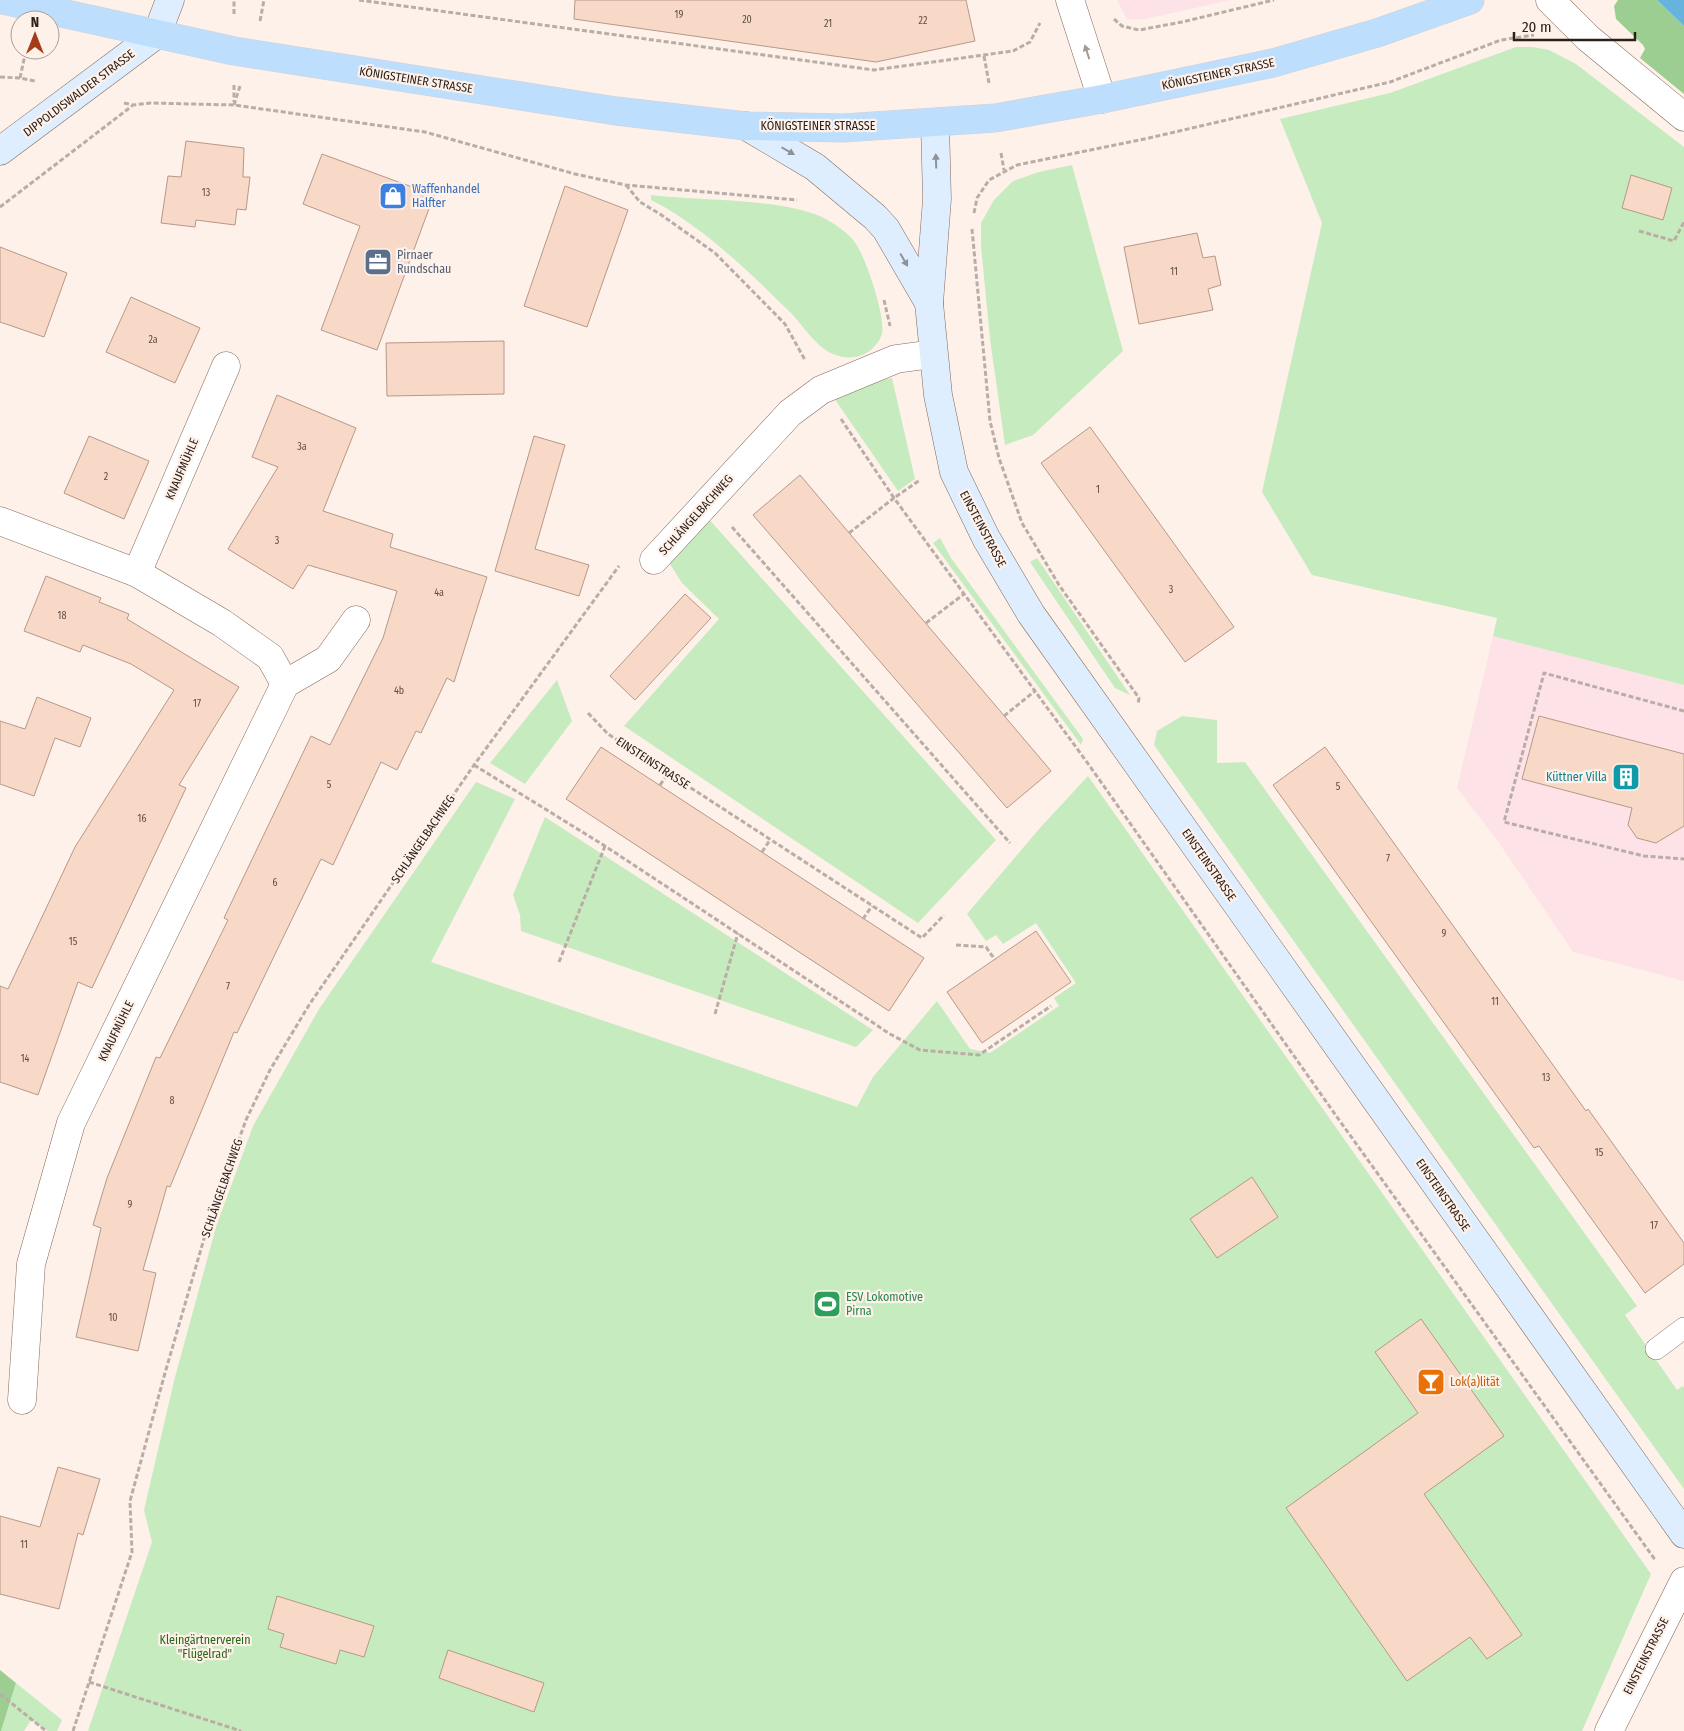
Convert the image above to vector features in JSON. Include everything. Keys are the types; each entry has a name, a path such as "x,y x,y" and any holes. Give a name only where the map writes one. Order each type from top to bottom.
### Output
{"main road":[{"name":"KÖNIGSTEINER STRASSE","path":"3,0 252,55 616,111 746,126 843,128 935,124 995,118 1102,98 1273,63 1377,33 1470,0"},
{"path":"157,34 170,0"},
{"name":"DIPPOLDISWALDER STRASSE","path":"0,151 157,34"},
{"name":"EINSTEINSTRASSE","path":"935,124 937,199 929,303 938,395 954,472 986,538 1031,614 1684,1534"},
{"path":"746,126 815,167 875,217 886,229 929,303"}],"street":[{"path":"1070,0 1102,98"},
{"path":"1550,0 1588,38 1684,117"},
{"name":"SCHLÄNGELBACHWEG","path":"654,560 790,414 821,390 896,359 933,354"},
{"name":"KNAUFMÜHLE","path":"137,573 226,366"},
{"path":"2,528 137,573 222,623 270,657 285,684 328,659 356,620"},
{"name":"KNAUFMÜHLE","path":"22,1400 31,1264 71,1123 285,684"},
{"name":"EINSTEINSTRASSE","path":"1609,1731 1681,1586"}],"lane":[{"path":"1656,1349 1684,1328"}],"path":[{"path":"359,0 874,70 1013,51 1030,42 1042,17"},
{"path":"1111,16 1122,26 1140,30 1274,0"},
{"path":"973,214 977,198 989,180 1017,165 1149,138 1390,82 1502,40 1528,34 1542,35"},
{"path":"0,77 20,78 24,60"},
{"path":"0,207 133,105 150,103 234,105 425,132 575,174 626,185 800,200"},
{"path":"626,185 640,202 715,253 785,324 821,390 894,498 1035,691 1337,1118 1681,1586"},
{"path":"1639,231 1674,241 1684,222"},
{"path":"972,223 990,421 999,458 1022,523 1059,585 1139,698 1138,707"},
{"path":"882,296 896,359"},
{"path":"850,533 894,498 924,478"},
{"path":"708,500 1010,843"},
{"name":"SCHLÄNGELBACHWEG","path":"73,1731 132,1552 130,1501 160,1389 208,1225 246,1120 270,1070 309,1005 474,766 624,560 654,560"},
{"path":"926,623 964,594"},
{"path":"1684,711 1544,673 1504,822 1644,856 1684,859"},
{"path":"1004,716 1035,691"},
{"name":"EINSTEINSTRASSE","path":"588,713 608,734 922,938 944,915"},
{"path":"474,766 605,846 890,1034 920,1050 979,1055 1051,1006"},
{"path":"660,785 668,774"},
{"path":"762,852 770,840"},
{"path":"559,962 605,846"},
{"path":"863,918 872,906"},
{"path":"715,1014 738,933"},
{"path":"956,945 986,947 995,960"},
{"path":"89,1682 241,1731"},
{"path":"0,1694 46,1731"}],"shaded area":[{"path":"1117,0 1231,0 1145,19 1127,19"},
{"path":"1493,636 1684,685 1684,981 1573,952 1499,843 1457,788"}],"green space":[{"path":"1618,0 1657,0 1684,26 1684,94 1640,58 1645,49 1643,45 1616,19 1614,6"},
{"path":"1516,47 1533,47 1549,50 1576,64 1684,147 1684,685 1493,636 1497,618 1312,575 1262,492 1322,223 1280,119 1390,93"},
{"path":"1072,165 1123,351 1033,435 1005,445 990,339 981,246 981,223 994,200 1013,181 1039,172"},
{"path":"651,195 740,201 786,207 824,218 833,223 853,240 865,262 881,315 882,334 879,341 869,351 857,357 843,357 829,352 817,343 792,314 726,252 689,223 651,200"},
{"path":"892,378 915,479 898,491 834,398 862,385"},
{"path":"707,517 996,840 918,923 624,726 719,619 682,583 668,561"},
{"path":"940,538 951,558 1083,739 1081,745 933,543"},
{"path":"1037,558 1130,695 1115,688 1030,562"},
{"path":"557,680 572,721 525,784 490,763"},
{"path":"1182,716 1217,720 1217,763 1245,762 1637,1306 1625,1315 1677,1390 1683,1386 1684,1388 1684,1489 1154,745 1157,731"},
{"name":"ESV Lokomotive Pirna","path":"1088,776 1651,1574 1582,1731 88,1731 152,1542 144,1510 174,1381 216,1227 253,1126 319,1009 476,782 515,799 431,962 857,1107 873,1077 937,1001 970,1049 990,1053 1059,1006 1054,998 1076,983 1036,923 1003,944 996,935 986,941 967,914 1039,829"},
{"path":"545,817 873,1030 856,1047 521,931 520,915 513,895"},
{"path":"0,1670 16,1683 1,1731 0,1731"},
{"path":"16,1683 62,1720 57,1731 48,1731 31,1720 24,1731 1,1731"}],"water":[{"path":"1657,0 1684,0 1684,26"}],"building":[{"path":"575,0 966,0 975,41 876,62 574,19"},
{"path":"186,141 244,148 243,177 250,177 246,210 237,209 235,225 196,220 195,227 161,223 168,176 181,177"},
{"name":"Pirnaer Rundschau","path":"322,154 434,195 377,350 321,330 360,226 303,204"},
{"path":"1631,175 1672,188 1663,220 1622,208"},
{"path":"565,186 628,210 587,327 524,306"},
{"path":"1197,233 1203,258 1215,256 1221,285 1208,289 1213,310 1139,324 1124,247"},
{"path":"0,247 67,273 44,337 0,322"},
{"path":"131,297 200,328 175,383 106,352"},
{"path":"504,341 504,394 387,396 386,343"},
{"path":"277,395 356,428 323,511 393,534 390,547 487,577 454,682 447,678 421,733 416,731 397,770 381,762 333,865 321,859 237,1033 234,1032 170,1187 167,1186 143,1270 156,1273 138,1351 76,1337 101,1228 93,1225 107,1178 156,1057 160,1058 228,920 224,918 311,736 330,745 383,638 397,591 308,565 293,589 228,549 278,467 252,457"},
{"path":"1090,427 1234,627 1185,662 1041,463"},
{"path":"89,436 149,461 124,519 64,493"},
{"path":"534,436 565,445 535,549 589,565 579,596 495,571"},
{"path":"800,475 1051,771 1007,808 753,515"},
{"path":"46,576 101,598 99,602 129,614 127,619 239,687 179,785 186,788 92,988 78,982 38,1095 0,1082 0,986 8,989 75,847 174,690 131,664 83,645 80,652 24,631"},
{"path":"685,594 711,618 635,700 610,676"},
{"path":"37,697 91,718 80,747 55,738 34,796 0,784 0,721 25,729"},
{"name":"Küttner Villa","path":"1539,716 1684,754 1684,826 1656,843 1637,838 1628,825 1632,808 1522,779"},
{"path":"601,747 924,958 889,1011 566,799"},
{"path":"1325,747 1586,1111 1588,1109 1684,1243 1684,1264 1645,1293 1539,1146 1534,1148 1273,785"},
{"path":"1036,931 1071,982 982,1043 947,992"},
{"path":"1252,1177 1278,1217 1217,1258 1190,1219"},
{"path":"1421,1319 1504,1436 1424,1494 1522,1635 1487,1659 1470,1637 1407,1681 1286,1508 1418,1413 1375,1352"},
{"path":"58,1467 100,1479 83,1535 78,1533 59,1609 0,1594 0,1516 40,1527"},
{"path":"277,1596 374,1626 364,1657 340,1650 336,1664 280,1647 284,1634 268,1629"},
{"path":"448,1650 544,1683 534,1712 439,1678"}],"place":[{"name":"Waffenhandel Halfter","path":"393,196"},
{"name":"Pirnaer Rundschau","path":"378,262"},
{"name":"Küttner Villa","path":"1626,777"},
{"name":"ESV Lokomotive Pirna","path":"827,1304"},
{"name":"Lok(a)lität","path":"1431,1382"}],"park label":[{"name":"Kleingärtnerverein \"Flügelrad\"","path":"205,1647"}]}
